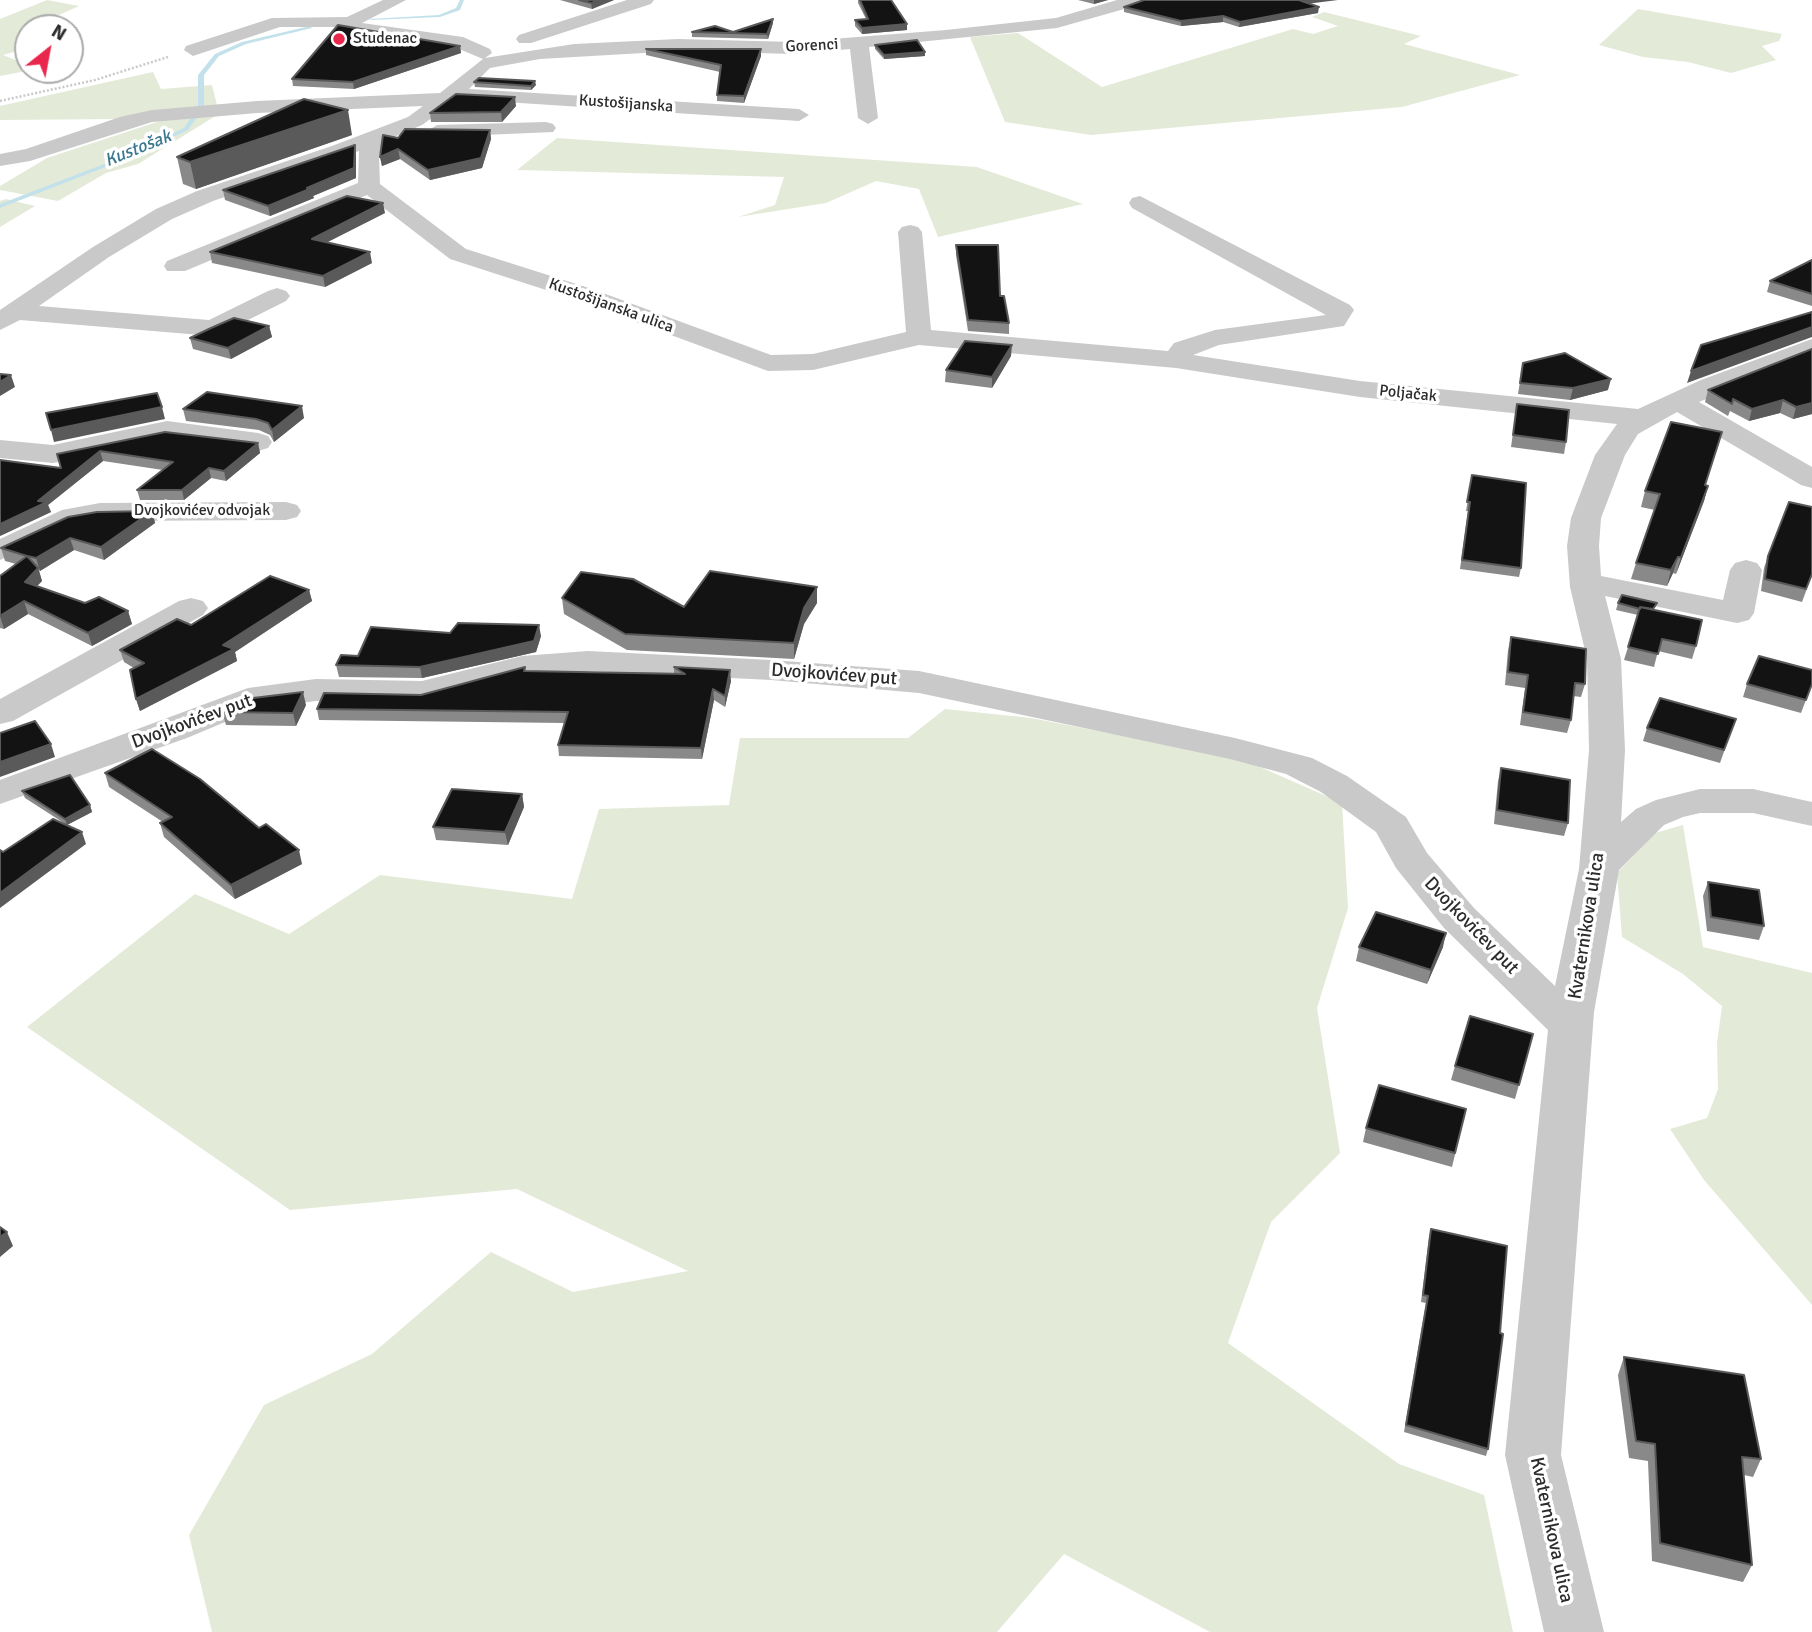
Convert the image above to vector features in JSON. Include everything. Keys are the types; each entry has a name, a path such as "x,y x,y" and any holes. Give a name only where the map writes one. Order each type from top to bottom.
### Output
{"street":[{"path":"278,22 300,0"},
{"path":"193,50 278,22 350,22 397,0"},
{"path":"7,317 101,252 164,214 230,187 400,129 449,96 484,58 645,0"},
{"name":"Gorenci","path":"484,58 678,44 773,48 859,43 1057,23 1136,0"},
{"path":"350,22 359,29 456,41 484,58"},
{"path":"859,43 868,118"},
{"name":"Kustošijanska","path":"0,160 59,146 127,121 188,111 449,96 799,115"},
{"path":"400,129 467,132 546,128"},
{"path":"176,266 369,186 368,157 372,140"},
{"name":"Kustošijanska ulica","path":"369,186 458,254 583,294 768,363 813,362 919,337"},
{"path":"1140,203 1341,310 1335,321 1215,338 1183,349 1176,360"},
{"path":"910,232 919,337"},
{"path":"183,345 277,296"},
{"path":"7,317 213,328"},
{"name":"Poljačak","path":"919,337 1176,360 1360,388 1642,418"},
{"name":"Kvaternikova ulica","path":"1574,1632 1533,1455 1571,1026 1599,869 1607,701 1604,659 1586,583 1583,546 1586,518 1619,439 1642,418 1812,346"},
{"path":"1678,401 1812,479"},
{"path":"0,449 52,454 167,430 258,442"},
{"name":"Dvojkovićev odvojak","path":"0,551 62,519 100,512 286,511"},
{"path":"1586,583 1737,613 1746,570"},
{"path":"0,713 191,608"},
{"name":"Dvojkovićev put","path":"0,793 174,730 248,699 316,690 422,692 522,666 588,661 771,670 919,682 1235,749 1299,766 1334,784 1392,825 1410,859 1459,918 1571,1026"},
{"path":"1599,869 1611,853 1650,817 1670,808 1700,801 1753,801 1812,814"}],"path":[{"path":"0,101 95,80 193,50"}],"green space":[{"path":"47,0 79,6 61,14 14,14 14,52 3,55 14,59 14,73 0,76 0,19"},
{"path":"1638,9 1782,34 1779,41 1762,46 1776,60 1731,73 1688,62 1643,57 1599,45"},
{"path":"1324,12 1421,36 1404,44 1520,75 1402,107 1091,135 1005,122 970,37 1018,33 1102,87 1293,29 1313,34 1338,26 1312,17"},
{"path":"153,72 161,89 212,85 217,105 121,119 0,120 0,106"},
{"path":"222,112 138,164 106,173 58,201 0,190 0,186 47,158 172,117"},
{"path":"557,138 977,167 1083,204 938,237 919,189 876,181 826,203 738,217 775,205 784,177 517,170"},
{"path":"6,199 35,206 0,227 0,201"},
{"path":"945,709 1031,718 1242,759 1342,803 1348,908 1317,1008 1340,1153 1271,1222 1228,1343 1399,1464 1484,1495 1513,1632 1210,1632 1064,1554 997,1632 212,1632 189,1535 264,1405 372,1354 491,1252 573,1292 688,1271 517,1189 290,1210 27,1027 195,894 289,934 380,875 572,899 599,809 729,805 740,738 908,738"},
{"path":"1683,825 1703,947 1812,973 1812,1305 1704,1180 1670,1129 1707,1118 1718,1089 1717,1043 1722,1006 1683,974 1622,937 1617,873 1655,833"}],"building":[{"path":"579,0 600,0 591,3"},
{"path":"860,0 891,0 907,24 862,28 855,20 868,19"},
{"path":"1144,0 1299,0 1319,7 1240,22 1223,16 1181,21 1124,7"},
{"path":"773,19 767,34 692,32 715,26 733,32"},
{"path":"338,25 460,46 353,82 292,79"},
{"path":"917,40 925,52 884,55 875,45"},
{"path":"646,49 761,49 744,96 717,95 721,65"},
{"path":"479,78 535,81 531,86 474,82"},
{"path":"456,94 515,97 501,112 430,113"},
{"path":"304,99 348,110 190,162 177,157"},
{"path":"405,129 490,130 481,158 428,170 398,149 380,157 383,135 398,138"},
{"path":"355,145 354,168 268,206 223,190"},
{"path":"347,196 383,203 312,239 370,252 323,276 210,252"},
{"path":"956,245 998,245 1000,296 1004,296 1009,323 968,320"},
{"path":"1812,260 1812,294 1770,281"},
{"path":"1812,312 1812,327 1691,371 1701,345"},
{"path":"234,318 269,326 228,348 190,338 211,328"},
{"path":"965,341 1012,345 992,377 946,370"},
{"path":"1812,349 1812,403 1796,407 1783,400 1752,409 1733,399 1732,404 1708,390"},
{"path":"1565,353 1611,379 1573,388 1520,383 1523,363"},
{"path":"0,374 11,375 0,382"},
{"path":"207,392 302,406 272,430 268,423 256,419 183,409"},
{"path":"157,393 162,407 51,430 46,413"},
{"path":"1517,404 1569,410 1566,442 1513,435"},
{"path":"1671,422 1722,432 1705,485 1708,486 1681,557 1678,557 1671,570 1636,563 1660,494 1645,491"},
{"path":"165,432 258,443 224,471 209,468 182,490 137,490 173,462 100,451 38,501 47,502 0,524 0,460 61,468 57,454"},
{"path":"1472,475 1526,483 1521,568 1462,560"},
{"path":"1789,502 1812,507 1812,574 1806,589 1765,579 1768,556"},
{"path":"152,511 101,547 70,538 36,558 1,548 68,517 97,512"},
{"path":"27,556 38,568 25,582 85,603 99,597 128,611 88,633 24,601 0,616 0,576"},
{"path":"710,571 817,587 804,608 794,643 625,634 562,598 581,572 633,579 684,607"},
{"path":"270,576 309,590 223,645 234,649 136,699 130,670 144,663 120,650 177,619 191,625"},
{"path":"1622,595 1657,603 1653,609 1640,609 1618,603"},
{"path":"1640,607 1702,620 1696,646 1662,639 1658,654 1628,647"},
{"path":"458,623 539,625 534,641 420,667 336,665 341,655 358,656 371,627 450,633"},
{"path":"1511,637 1586,649 1585,684 1575,683 1571,720 1523,712 1528,675 1508,672"},
{"path":"1759,656 1812,670 1812,684 1806,700 1747,684"},
{"path":"525,667 524,671 685,674 674,667 730,670 725,696 713,689 701,748 558,745 568,712 317,709 324,693 421,695"},
{"path":"303,692 293,713 222,712 253,698"},
{"path":"1660,698 1736,719 1724,750 1647,728"},
{"path":"35,721 51,744 0,762 0,733"},
{"path":"152,749 200,779 259,828 266,824 299,850 231,885 160,823 172,817 105,773"},
{"path":"1501,768 1570,780 1568,823 1497,810"},
{"path":"70,775 90,805 65,819 22,791"},
{"path":"452,789 522,794 505,832 433,827"},
{"path":"53,819 82,832 0,893 0,850 3,852"},
{"path":"1708,882 1759,890 1764,926 1711,917"},
{"path":"1376,912 1446,933 1431,970 1359,947"},
{"path":"1470,1016 1533,1034 1519,1085 1455,1066"},
{"path":"1379,1085 1466,1109 1455,1153 1366,1128"},
{"path":"0,1227 7,1232 0,1237"},
{"path":"1431,1229 1507,1246 1500,1333 1503,1334 1488,1449 1406,1425 1428,1296 1423,1295"},
{"path":"1624,1357 1744,1375 1761,1459 1742,1457 1752,1565 1660,1543 1655,1444 1636,1441"}],"waterway":[{"name":"Kustošak","path":"371,19 440,16 458,9 462,0"},
{"name":"Kustošak","path":"0,206 119,160 186,129 201,107 201,75 217,55 244,43 310,27"}],"place":[{"name":"Studenac","path":"339,39"}]}
